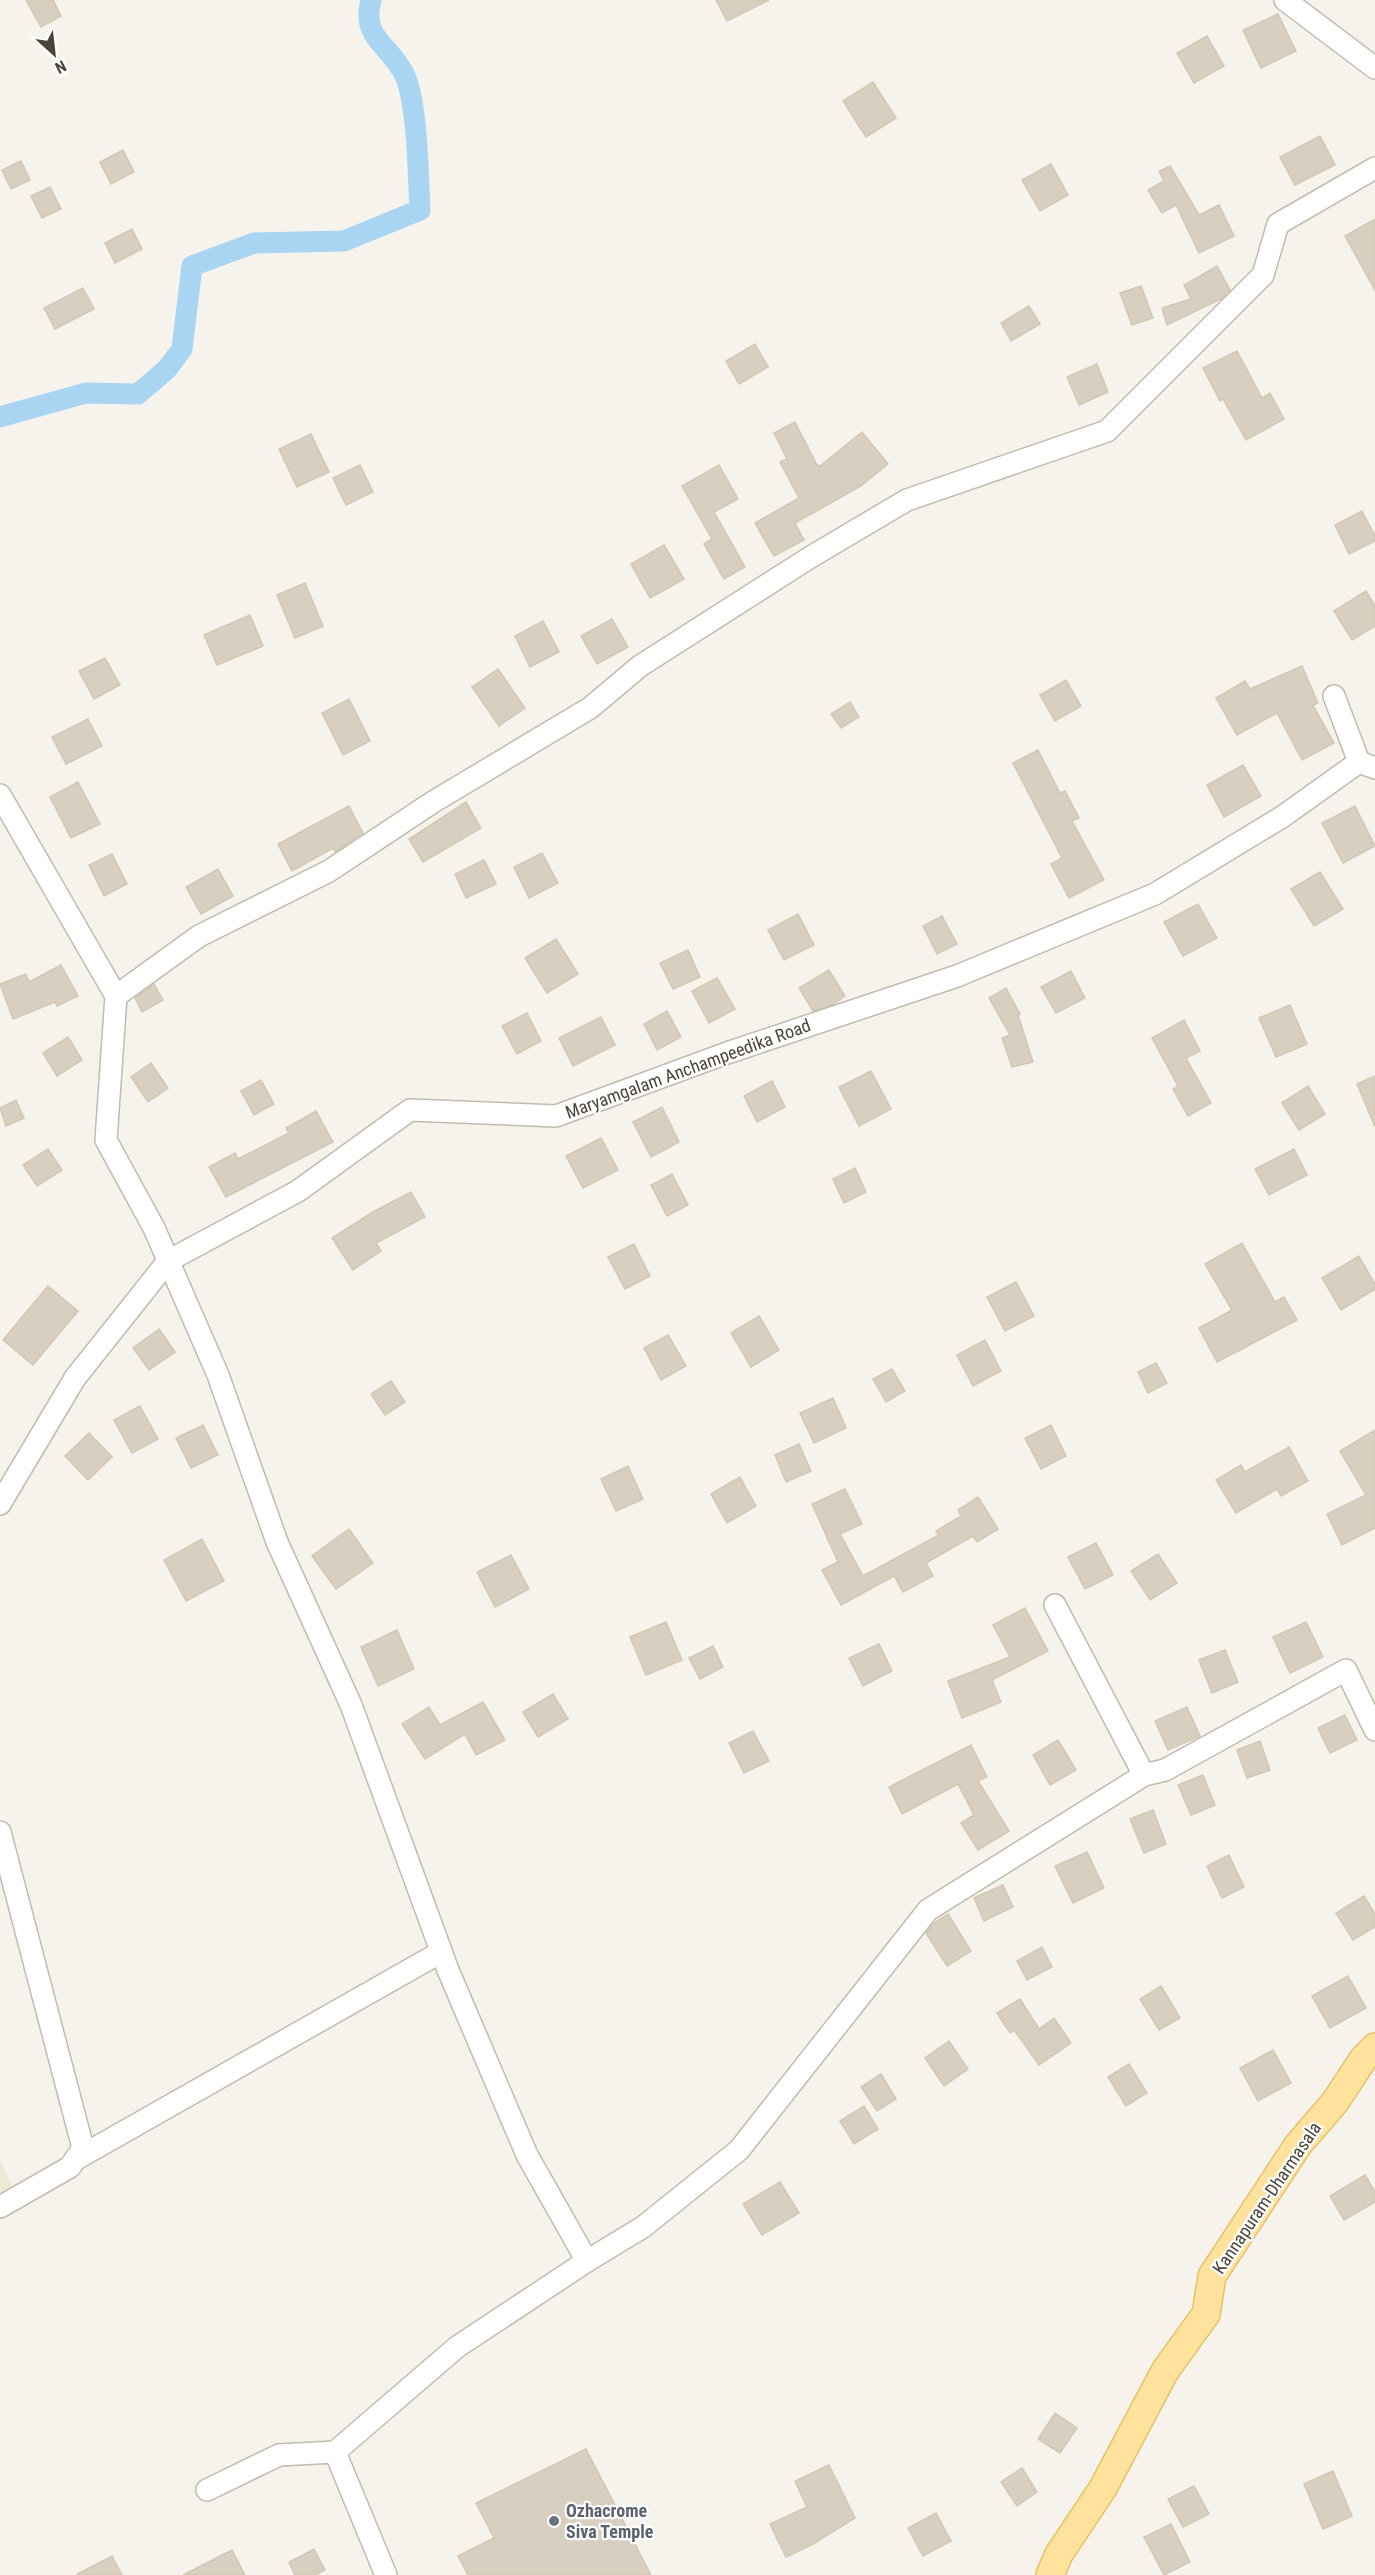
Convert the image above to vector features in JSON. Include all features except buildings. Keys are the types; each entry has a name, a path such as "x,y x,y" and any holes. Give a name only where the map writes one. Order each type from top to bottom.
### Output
{"main road":[{"name":"Kannapuram-Dharmasala","path":"1050,2575 1059,2554 1103,2488 1165,2371 1206,2314 1212,2276 1298,2145 1335,2102 1364,2058 1375,2047"}],"street":[{"path":"1285,0 1375,68"},
{"path":"116,996 199,936 329,871 433,802 590,708 640,666 809,558 907,500 1107,431 1263,275 1278,224 1375,168"},
{"path":"1334,696 1367,765"},
{"name":"Maryamgalam Anchampeedika Road","path":"0,1504 75,1378 168,1261 298,1191 410,1110 556,1116 727,1053 957,976 1155,894 1367,765"},
{"path":"0,795 116,996 106,1140 154,1228 218,1375 277,1542 351,1705 441,1952 527,2155 588,2261"},
{"path":"1054,1605 1144,1775"},
{"path":"207,2490 279,2455 335,2452 457,2347 643,2227 740,2150 928,1910 1144,1775 1164,1770 1346,1670 1375,1730"},
{"path":"0,1832 83,2148 70,2167 0,2207"},
{"path":"76,2159 441,1952"},
{"path":"335,2452 386,2575"}],"shaded area":[{"path":"0,2159 13,2188 0,2193"}],"waterway":[{"path":"0,417 86,393 138,394 167,369 182,349 192,266 254,243 344,241 420,210 412,100 403,72 373,32 369,13 371,0"}],"place":[{"name":"Ozhacrome Siva Temple","path":"554,2521"}]}
